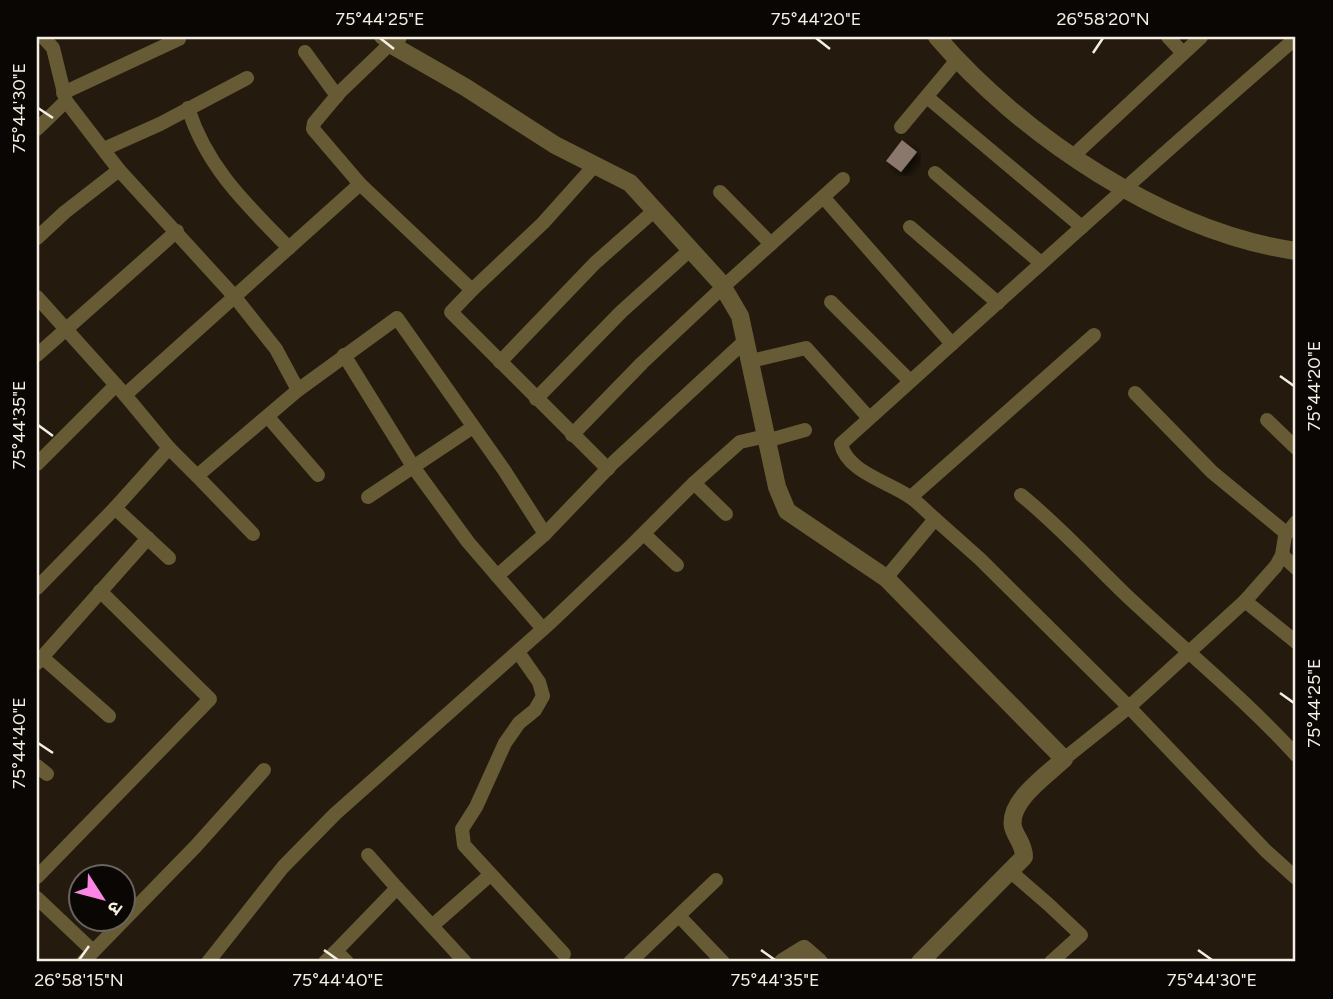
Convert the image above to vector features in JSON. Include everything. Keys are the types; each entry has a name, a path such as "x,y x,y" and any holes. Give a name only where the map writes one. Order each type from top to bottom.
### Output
{"street":[{"path":"43,37 53,48 65,97 119,170 234,296 276,349 299,390"},
{"path":"937,37 957,60 1024,120 1123,188 1186,220 1296,251"},
{"path":"1168,37 1183,53"},
{"path":"1073,156 1201,37"},
{"path":"1296,38 1123,188 841,444 843,452 857,467 911,497 980,559 1129,707 1266,851 1296,878"},
{"path":"37,129 65,97 179,39"},
{"path":"472,290 360,184 313,129 314,123 337,96 390,39 555,145 630,183 655,209 723,287 740,316 777,487 787,511 886,578 1064,759"},
{"path":"305,52 337,96"},
{"path":"901,127 957,60"},
{"path":"104,149 247,78"},
{"path":"927,97 1082,227"},
{"path":"188,108 194,128 211,162 248,206 289,248"},
{"path":"596,165 543,223 451,312 608,469"},
{"path":"37,238 65,212 119,170"},
{"path":"935,173 1041,263"},
{"path":"572,435 642,363 843,179"},
{"path":"37,464 360,184"},
{"path":"720,192 771,244"},
{"path":"824,198 952,344"},
{"path":"500,362 595,263 655,209"},
{"path":"910,227 999,303"},
{"path":"37,355 177,232"},
{"path":"536,399 621,312 691,249"},
{"path":"37,297 169,448 253,534"},
{"path":"831,302 910,381"},
{"path":"197,476 299,390 397,318 545,534"},
{"path":"911,497 1094,335"},
{"path":"497,576 545,534 608,469 746,340"},
{"path":"751,361 806,348 869,418"},
{"path":"344,355 414,468 468,542 543,629"},
{"path":"1135,393 1212,472 1286,533"},
{"path":"268,417 318,475"},
{"path":"1267,420 1296,448"},
{"path":"368,497 473,427"},
{"path":"208,962 283,867 335,814 543,629 740,442 805,430"},
{"path":"37,588 169,448"},
{"path":"694,483 726,514"},
{"path":"1021,495 1044,513 1124,593 1252,708 1296,755"},
{"path":"115,508 169,558"},
{"path":"886,578 935,519"},
{"path":"920,962 1024,857 1024,848 1013,829 1012,815 1019,801 1064,759 1129,707 1245,601 1276,566 1282,555 1286,533 1296,522"},
{"path":"644,534 677,565"},
{"path":"109,716 40,660 148,538"},
{"path":"1282,555 1296,568"},
{"path":"37,877 210,699 100,591"},
{"path":"1245,601 1296,642"},
{"path":"517,652 539,682 543,696 535,710 519,723 505,743 476,807 462,829 464,845 564,954"},
{"path":"82,962 196,846 264,770"},
{"path":"368,855 465,962"},
{"path":"1011,872 1081,935 1051,962"},
{"path":"432,926 490,875"},
{"path":"630,962 716,880"},
{"path":"326,962 397,888"},
{"path":"37,898 93,951"},
{"path":"679,916 723,962"},
{"path":"783,962 804,949 819,962"},
{"path":"336,951 348,962"}],"building":[{"path":"902,140 917,152 901,172 886,161"}]}
